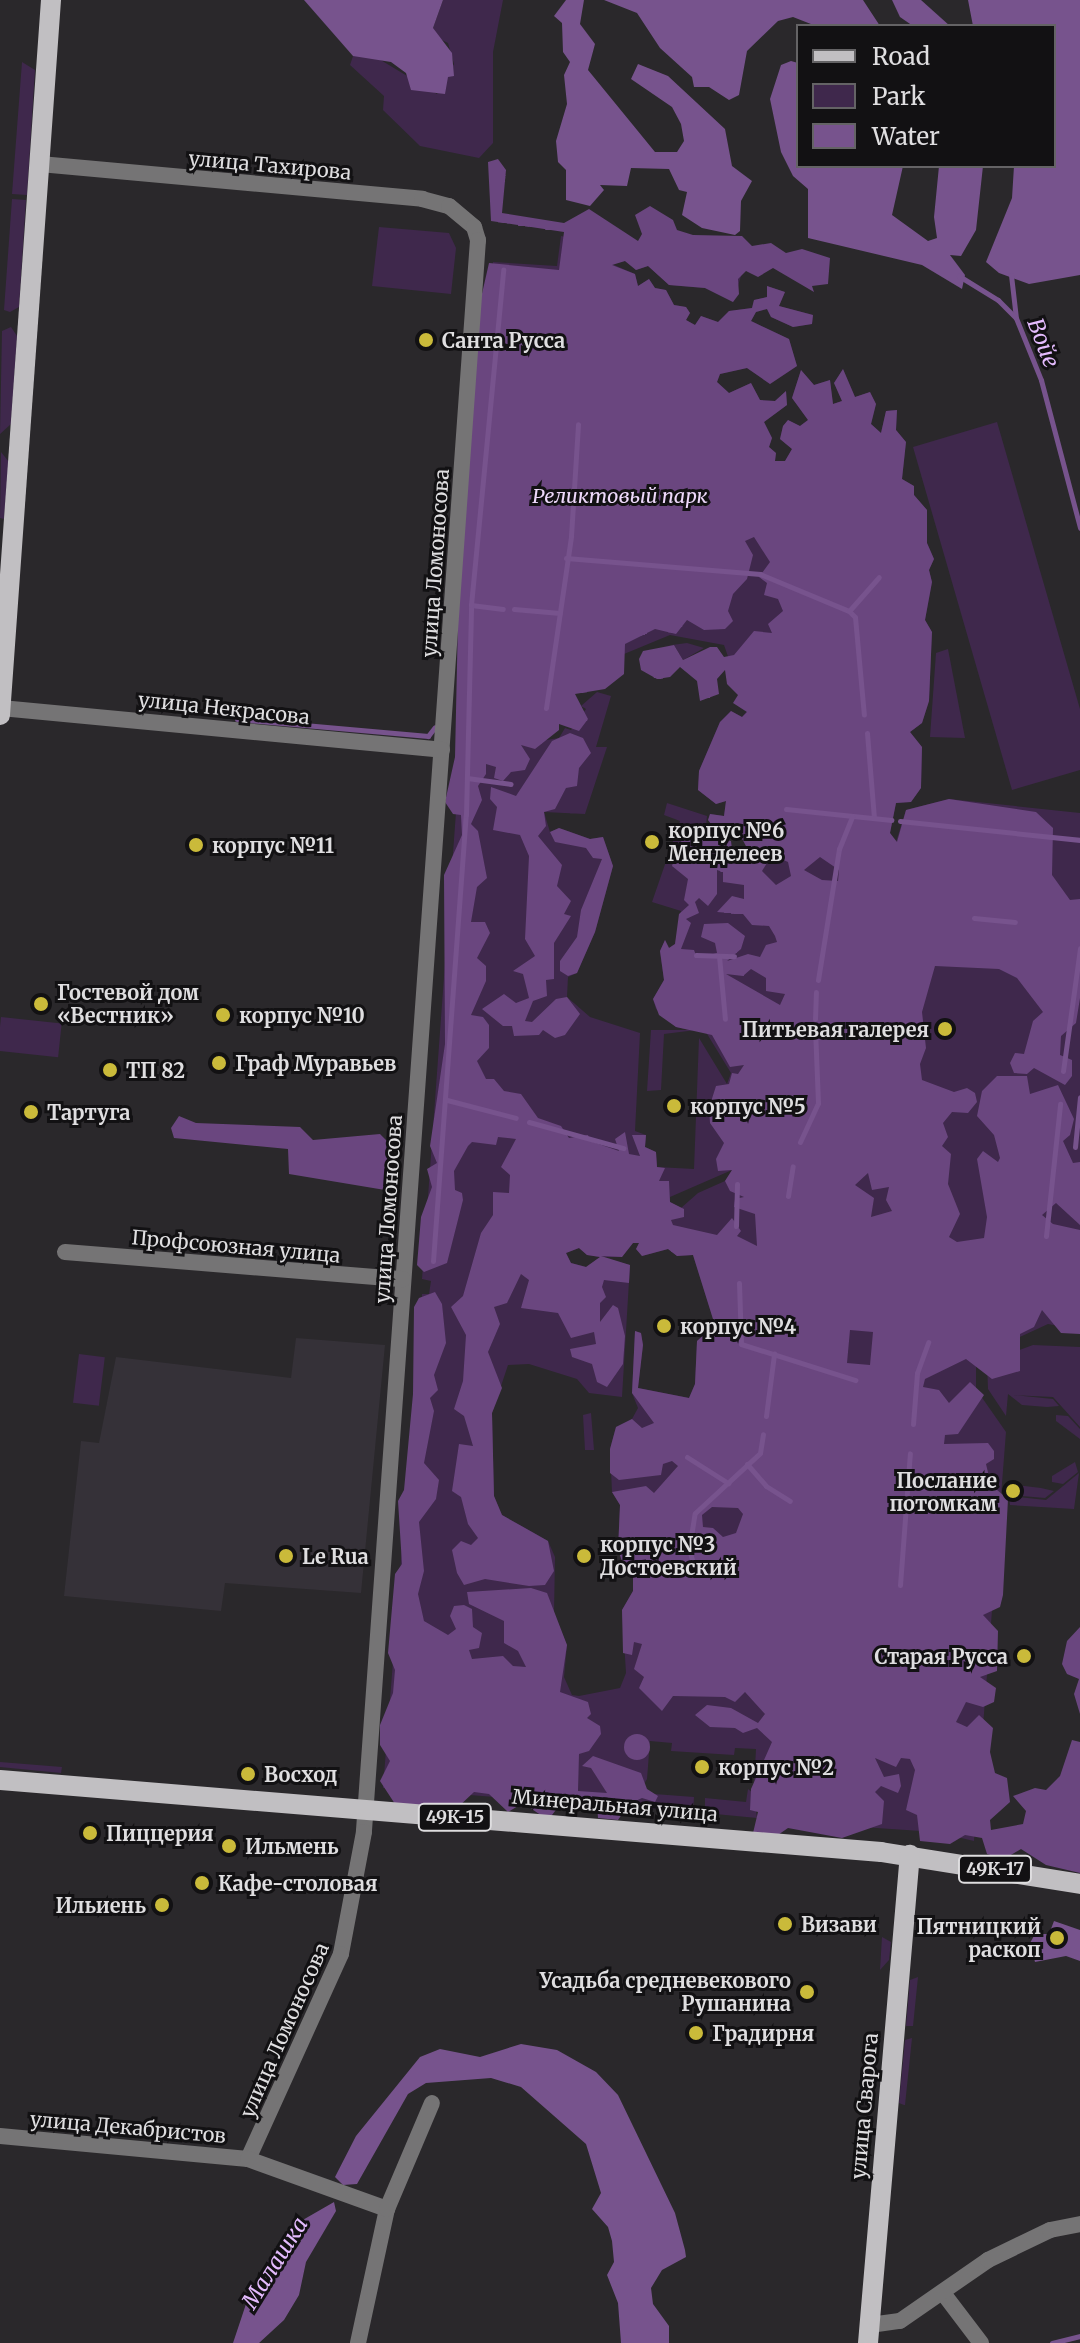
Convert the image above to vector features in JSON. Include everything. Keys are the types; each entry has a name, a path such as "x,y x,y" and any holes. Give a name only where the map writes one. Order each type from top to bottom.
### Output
{"main road":[{"path":"0,715 51,0"},
{"name":"Минеральная улица","path":"0,1780 366,1811 909,1864 1080,1884"},
{"name":"улица Сварога","path":"869,2334 909,1864"}],"street":[{"name":"улица Тахирова","path":"40,164 422,199 449,206 474,227 478,240"},
{"name":"улица Ломоносова","path":"248,2159 341,1954 366,1811 478,240"},
{"name":"улица Некрасова","path":"1,708 442,750"},
{"name":"Профсоюзная улица","path":"65,1252 403,1279"},
{"path":"358,2343 387,2209 432,2103"},
{"name":"улица Декабристов","path":"0,2136 248,2159 387,2209"},
{"path":"869,2334 889,2326 1030,2239 1080,2224"},
{"path":"943,2293 981,2343"}],"shaded area":[{"path":"296,1338 385,1345 361,1593 225,1583 221,1611 64,1596 81,1441 99,1443 116,1357 291,1378"}],"green space":[{"path":"443,0 503,0 493,52 493,143 479,158 420,146 383,110 384,96 350,65 353,56 374,56 437,94 454,64 448,43 434,36 433,28"},
{"path":"22,62 35,70 27,195 12,194"},
{"name":"Реликтовый парк","path":"498,159 506,170 502,213 564,223 589,209 638,241 642,234 635,215 650,206 673,220 677,230 693,235 742,236 752,246 771,243 786,253 802,249 830,258 828,284 812,286 814,292 773,268 758,277 746,271 738,279 739,294 733,302 705,288 669,285 648,266 636,270 625,261 612,265 635,274 638,286 649,279 655,288 666,290 674,305 686,307 690,313 686,320 695,325 701,316 718,322 729,311 752,308 754,300 767,297 767,286 785,292 779,306 813,315 812,324 793,327 771,317 767,309 756,312 751,321 789,339 797,366 770,384 747,368 720,374 717,382 729,393 751,383 760,400 775,401 786,391 787,405 764,422 772,438 769,447 776,453 775,461 785,461 792,449 780,439 783,426 788,420 800,426 808,420 792,398 801,370 814,385 830,380 833,404 842,401 834,383 843,369 855,397 870,392 876,404 871,424 881,433 886,411 897,410 896,430 906,442 902,479 914,486 914,495 927,510 927,543 934,559 929,570 932,582 925,620 932,632 929,701 922,723 910,732 922,747 921,788 911,802 896,803 890,833 897,842 906,810 949,799 1036,812 1053,828 1052,875 1070,900 1080,899 1080,998 1076,1023 1061,1036 1060,1055 1072,1060 1072,1076 1065,1085 1034,1068 1027,1074 1014,1073 1010,1063 1015,1053 1024,1054 1033,1021 1043,1012 1017,978 999,969 935,966 922,1012 926,1048 920,1064 922,1080 954,1092 967,1088 975,1093 977,1102 968,1113 952,1112 943,1123 948,1137 942,1146 951,1154 948,1184 960,1214 949,1237 957,1242 984,1238 987,1217 977,1159 983,1151 998,1162 1000,1158 994,1135 977,1116 982,1091 997,1076 1027,1076 1030,1094 1058,1085 1074,1119 1070,1135 1063,1141 1073,1163 1080,1162 1080,1225 1056,1203 1042,1215 1053,1224 1080,1230 1080,1334 1061,1333 1042,1310 1034,1327 1020,1334 1020,1371 992,1379 966,1359 925,1379 923,1387 939,1390 949,1403 970,1382 984,1395 958,1434 945,1435 944,1444 988,1443 994,1451 994,1459 986,1464 991,1485 1008,1499 1003,1595 1000,1607 983,1615 998,1631 997,1671 980,1677 996,1688 994,1702 983,1707 966,1702 956,1722 967,1727 979,1715 993,1728 990,1752 995,1773 1007,1778 1010,1802 990,1820 991,1830 1023,1824 1026,1811 1013,1796 1035,1788 1046,1790 1060,1776 1072,1740 1080,1742 1080,1873 1046,1865 1021,1849 1004,1859 987,1854 982,1838 965,1835 950,1844 920,1841 917,1815 906,1810 915,1770 910,1759 901,1758 896,1767 875,1758 884,1777 899,1774 901,1786 898,1793 881,1786 875,1792 884,1801 882,1824 842,1838 788,1828 775,1837 753,1833 758,1812 750,1810 751,1789 772,1742 757,1728 743,1733 735,1728 710,1727 695,1715 707,1705 731,1708 758,1723 765,1714 745,1692 735,1702 725,1697 673,1696 662,1711 639,1688 644,1677 634,1669 642,1644 634,1642 632,1655 623,1653 622,1610 633,1591 633,1575 645,1569 646,1559 623,1564 618,1550 620,1505 612,1492 646,1486 654,1493 678,1466 672,1461 663,1464 661,1475 619,1480 610,1473 610,1449 616,1427 632,1419 642,1428 654,1423 632,1393 635,1331 641,1333 643,1345 638,1388 689,1398 695,1384 697,1341 706,1333 731,1329 713,1319 693,1255 677,1256 668,1249 642,1256 636,1249 639,1243 633,1243 622,1257 601,1256 630,1265 629,1283 604,1280 602,1287 606,1297 600,1303 600,1322 613,1305 618,1308 625,1336 623,1364 607,1387 597,1382 592,1364 572,1357 570,1349 596,1344 594,1332 571,1338 558,1313 521,1308 529,1280 521,1274 507,1303 494,1307 500,1324 488,1352 502,1388 492,1413 494,1496 502,1515 548,1541 554,1571 545,1585 529,1586 485,1579 464,1585 457,1573 452,1550 461,1541 471,1545 478,1538 468,1524 461,1497 452,1491 459,1444 473,1446 464,1416 454,1409 463,1381 466,1335 451,1307 463,1296 481,1233 493,1215 493,1192 509,1193 510,1175 501,1167 516,1139 498,1137 496,1145 472,1142 468,1146 454,1171 455,1190 462,1193 463,1200 447,1263 424,1272 417,1265 421,1217 432,1187 427,1169 437,1163 430,1146 445,1044 444,875 462,835 461,815 453,814 445,802 455,757 458,619 481,298 489,263 559,270 564,232 491,221 488,162","holes":["754,537 770,562 759,577 767,583 764,595 778,599 783,611 768,624 772,633 754,631 734,655 724,657 717,647 710,647 683,660 674,645 643,651 639,659 641,670 657,679 670,677 680,667 697,681 700,701 719,694 717,679 725,670 727,684 738,695 733,703 747,712 742,717 731,711 720,722 699,771 698,790 716,804 726,801 724,816 710,814 708,820 714,828 727,823 736,827 747,848 743,857 733,860 731,841 705,837 702,827 694,836 688,830 681,833 678,839 689,848 676,853 672,866 688,879 684,900 689,905 679,914 675,944 669,948 665,940 660,951 664,980 653,999 659,1015 676,1027 712,1035 730,1067 744,1065 738,1074 732,1073 729,1084 716,1086 709,1108 710,1123 724,1143 716,1159 718,1171 732,1170 725,1181 730,1191 744,1197 735,1199 734,1207 755,1214 757,1246 737,1236 741,1231 732,1218 717,1235 673,1225 671,1220 684,1217 684,1209 670,1202 669,1181 659,1181 665,1168 657,1167 656,1152 645,1147 646,1135 632,1135 640,1156 629,1154 625,1132 615,1139 619,1151 590,1141 588,1135 569,1138 561,1126 538,1118 521,1094 504,1091 494,1079 486,1079 477,1061 489,1048 489,1025 483,1017 471,1015 486,981 486,966 477,958 490,933 485,922 471,922 477,887 487,878 478,831 471,824 482,800 478,786 486,774 486,764 496,767 494,778 503,781 511,772 525,770 530,759 521,745 535,749 559,730 559,724 579,731 588,719 575,694 605,689 624,674 625,644 655,629 676,634 687,620 704,630 725,629 733,621 728,611 733,594 747,579 753,555 745,541","772,855 788,862 791,876 776,885 762,871","820,857 839,870 838,881 822,880 804,870","717,870 723,872 723,882 744,885 744,899 732,896 717,912 743,914 752,925 769,926 777,942 766,945 760,957 748,954 727,961 741,949 745,936 728,923 704,924 701,937 715,943 717,953 697,958 694,950 681,949 691,923 686,919 699,913 695,902 699,898 708,906 717,894","751,969 766,978 766,991 785,994 780,1005 726,974 743,976","868,1173 872,1190 889,1187 886,1200 892,1211 871,1217 874,1198 855,1185","579,1248 587,1255 600,1257 586,1267 571,1263 566,1253","850,1330 873,1332 870,1365 847,1363","712,1507 738,1508 743,1514 736,1533 723,1537 713,1528 703,1527 702,1515"]},
{"path":"12,199 26,200 19,307 10,312 4,310"},
{"path":"379,227 449,233 456,248 451,294 372,286"},
{"name":"Реликтовый парк","path":"561,236 741,276 733,302 705,288 669,285 648,266 636,270 625,261 612,264 635,274 638,286 649,279 655,288 666,290 674,305 686,307 690,313 686,320 695,325 701,316 718,322 729,311 752,308 754,300 767,297 767,286 785,292 779,306 813,315 812,324 793,327 771,317 767,309 756,312 751,321 789,339 797,366 770,384 747,368 720,374 717,382 729,393 751,383 760,400 775,401 786,391 787,405 764,422 772,438 769,447 776,453 775,461 785,461 792,449 780,439 783,426 788,420 800,426 808,420 792,398 801,370 814,385 830,380 833,404 842,401 834,383 843,369 855,397 870,392 876,404 871,424 881,433 886,411 897,410 896,430 906,442 902,479 914,486 914,495 927,510 927,543 934,559 929,570 932,582 925,620 932,632 929,701 922,723 910,732 922,747 921,788 911,802 896,803 890,833 896,842 906,810 949,799 1080,813 1080,1330 1048,1324 976,1357 976,1389 1006,1432 974,1841 936,1832 772,1821 754,1787 756,1749 735,1748 734,1755 671,1751 672,1743 650,1741 647,1779 629,1808 383,1788 422,1294 429,1294 431,1281 422,1279 456,812 461,612 493,262 557,266","holes":["670,635 724,645 747,711 742,717 731,711 720,722 699,771 698,790 716,804 726,801 724,816 710,814 708,820 714,828 727,823 736,827 747,848 743,857 733,860 731,841 705,837 707,816 667,803 664,815 680,821 652,902 681,911 675,944 669,948 665,940 660,951 664,980 653,999 656,1009 676,1027 689,1030 651,1030 647,1091 661,1090 664,1034 704,1029 731,1073 727,1084 699,1038 694,1169 657,1167 656,1152 645,1147 646,1135 635,1131 640,1033 590,1017 567,997 568,977 577,973 595,932 613,866 603,837 590,839 559,828 550,832 544,812 585,814 607,747 596,747 611,696 597,692 581,706 586,709 571,730 565,728 559,738 521,744 612,659","732,1170 725,1181 698,1193 681,1208 670,1202 670,1197","633,1243 639,1243 636,1249 642,1256 668,1249 677,1256 693,1255 713,1319 731,1329 706,1333 697,1341 695,1384 689,1398 638,1388 643,1345 641,1333 635,1331 632,1393 638,1408 632,1419 616,1427 610,1449 612,1492 620,1505 618,1550 633,1576 633,1591 622,1610 626,1673 620,1688 579,1696 572,1695 564,1677 567,1645 554,1614 555,1557 548,1541 502,1515 494,1496 492,1413 508,1365 529,1364 577,1379 589,1393 622,1397 630,1265 601,1257 622,1257","579,1248 587,1255 600,1257 586,1267 571,1263 566,1253"]},
{"path":"11,327 17,336 11,424 0,434 2,331"},
{"path":"997,422 1080,709 1080,770 1012,790 913,447"},
{"path":"1,452 9,462 4,519 0,518"},
{"path":"687,643 704,648 683,660 674,645 664,646"},
{"path":"948,649 965,738 930,737 936,653"},
{"path":"570,733 583,738 591,753 579,768 577,786 566,788 555,809 544,812 546,826 538,836 562,865 557,886 571,901 564,914 571,916 554,943 554,979 546,980 547,996 533,1001 525,1021 532,1022 556,999 567,997 580,1014 565,1035 555,1038 543,1030 539,1035 514,1036 512,1026 503,1026 482,1009 504,994 516,1003 529,998 523,974 513,971 535,956 525,939 529,856 520,835 493,830 497,807 490,799 491,787 516,796 552,741"},
{"path":"559,828 590,839 603,837 613,866 595,932 577,973 568,976 560,971 560,961 577,937 581,910 602,859 593,858 586,848 555,842 550,832"},
{"path":"1,1017 62,1023 58,1057 0,1051"},
{"path":"179,1116 196,1123 300,1127 313,1140 380,1134 389,1143 385,1190 289,1174 288,1149 174,1138 171,1128"},
{"path":"435,1292 442,1304 446,1343 434,1375 438,1390 430,1398 434,1411 424,1463 439,1480 436,1499 419,1522 424,1571 418,1594 424,1621 448,1635 456,1629 450,1616 454,1606 464,1605 472,1609 473,1627 482,1633 479,1648 469,1650 472,1659 503,1656 513,1666 526,1667 518,1651 504,1643 504,1621 469,1604 467,1592 531,1588 547,1593 567,1645 560,1692 588,1702 591,1714 587,1718 600,1726 601,1734 589,1751 579,1754 578,1791 607,1793 591,1768 582,1766 593,1756 641,1773 647,1789 658,1796 655,1802 642,1798 629,1804 618,1820 598,1818 597,1804 562,1802 552,1815 542,1816 523,1803 508,1812 489,1794 474,1792 456,1809 395,1804 380,1781 390,1761 380,1745 380,1725 393,1693 395,1670 388,1653 395,1574 402,1564 398,1501 404,1490 413,1394 414,1307 419,1298"},
{"path":"1033,1345 1080,1347 1080,1427 1053,1397 1013,1395 1053,1399 1059,1406 1022,1405 1008,1394 1006,1416 988,1389 987,1362"},
{"path":"79,1354 105,1357 99,1406 73,1403"},
{"path":"591,1413 594,1450 585,1450 583,1415"},
{"path":"1056,1415 1068,1416 1080,1429 1080,1439 1056,1421"},
{"path":"1075,1462 1078,1472 1063,1484 1052,1482 1052,1476"},
{"path":"1079,1473 1074,1509 1010,1505 1009,1496 1046,1500"},
{"path":"1016,1485 1054,1491 1045,1498 1009,1495"},
{"path":"1080,1627 1080,1714 1074,1694 1079,1679 1067,1674 1062,1664 1067,1641"},
{"path":"637,1734 646,1738 650,1747 646,1756 637,1760 628,1756 624,1747 628,1738"},
{"path":"0,1762 62,1767 61,1773 0,1767"},
{"path":"748,1789 754,1794 757,1818 705,1813 705,1798 746,1802"},
{"path":"641,1793 694,1797 693,1812 631,1807"},
{"path":"882,1937 891,1942 889,1960 880,1970"},
{"path":"918,1977 913,2026 906,2026 910,1980"},
{"path":"912,2038 904,2105 899,2103 905,2040"}],"water":[{"path":"304,0 443,0 433,28 452,53 454,76 448,77 445,94 411,90 406,73 391,62 353,56"},
{"path":"566,0 584,0 580,24 595,44 588,70 655,152 677,152 684,141 681,124 672,107 631,79 638,64 668,76 725,129 732,166 752,181 741,201 740,231 735,235 702,228 682,215 687,192 679,190 669,169 631,168 627,186 600,185 604,190 590,206 566,200 566,170 558,162 556,141 567,104 564,75 570,62 563,52 562,23 554,16"},
{"path":"604,0 863,0 879,24 811,24 793,17 778,21 747,51 739,95 729,100 709,87 694,87 692,77 660,48 637,13"},
{"path":"892,0 921,0 948,24 910,24 900,17"},
{"path":"968,0 1080,0 1080,275 1029,284 999,273 986,262 1012,198 1014,168 1056,168 1056,24 973,24"},
{"path":"796,62 796,168 903,168 892,215 928,241 937,238 934,217 939,168 983,168 976,230 961,256 950,255 965,275 962,289 922,265 808,238 808,189 793,176 781,152 770,99 781,65"},
{"path":"1054,1921 1080,1930 1080,1961 1066,1956 1035,1962 1030,1943 1035,1934 1049,1934"},
{"path":"521,2044 557,2050 596,2072 618,2095 675,2213 685,2250 686,2257 662,2270 651,2288 653,2304 669,2326 669,2343 621,2343 618,2303 607,2275 614,2262 612,2241 608,2227 592,2209 601,2193 586,2144 521,2087 491,2078 426,2083 408,2094 357,2184 343,2185 335,2177 356,2136 420,2057 440,2049 480,2057"},
{"name":"Малашка","path":"334,2202 336,2211 306,2262 299,2295 284,2320 259,2343 233,2343 249,2295 273,2252 301,2221"}],"waterway":[{"path":"433,1261 466,815 471,605 503,270"},
{"name":"Войе","path":"1011,275 1016,318 1041,380 1080,528"},
{"path":"959,276 998,300 1015,317"},
{"path":"546,708 571,536 578,424"},
{"path":"566,558 760,574 849,611 855,617 864,715"},
{"path":"849,611 879,577"},
{"path":"471,605 503,609"},
{"path":"514,609 560,613"},
{"path":"237,719 428,736 435,727"},
{"path":"867,733 874,818"},
{"path":"467,778 511,784"},
{"path":"786,809 891,820"},
{"path":"818,980 839,849 852,816"},
{"path":"900,821 1080,840"},
{"path":"974,918 1015,922"},
{"path":"1063,1071 1080,948"},
{"path":"696,955 734,956"},
{"path":"719,956 725,1019"},
{"path":"815,1019 816,992"},
{"path":"800,1142 818,1103 815,1029"},
{"path":"1075,1147 1080,1097"},
{"path":"447,1100 516,1118"},
{"path":"1046,1236 1060,1104"},
{"path":"529,1122 623,1148"},
{"path":"788,1196 793,1166"},
{"path":"736,1226 737,1184"},
{"path":"739,1283 741,1344 855,1380"},
{"path":"913,1424 917,1373 928,1342"},
{"path":"766,1416 774,1354"},
{"path":"695,1570 689,1549 695,1513 760,1453 763,1434"},
{"path":"900,1585 910,1453"},
{"path":"687,1457 728,1483"},
{"path":"747,1464 766,1486 790,1501"},
{"path":"1052,2343 1080,2336"}],"place":[{"name":"Санта Русса","path":"426,340"},
{"name":"корпус №6 Менделеев","path":"652,842"},
{"name":"корпус №11","path":"196,845"},
{"name":"Гостевой дом «Вестник»","path":"41,1004"},
{"name":"корпус №10","path":"223,1015"},
{"name":"Питьевая галерея","path":"945,1029"},
{"name":"Граф Муравьев","path":"219,1063"},
{"name":"ТП 82","path":"110,1070"},
{"name":"корпус №5","path":"674,1106"},
{"name":"Тартуга","path":"31,1112"},
{"name":"корпус №4","path":"664,1326"},
{"name":"Послание потомкам","path":"1013,1491"},
{"name":"Le Rua","path":"286,1556"},
{"name":"корпус №3 Достоевский","path":"584,1556"},
{"name":"Старая Русса","path":"1024,1656"},
{"name":"корпус №2","path":"702,1767"},
{"name":"Восход","path":"248,1774"},
{"name":"Пиццерия","path":"90,1833"},
{"name":"Ильмень","path":"229,1846"},
{"name":"Кафе-столовая","path":"202,1883"},
{"name":"Ильиень","path":"162,1905"},
{"name":"Визави","path":"785,1924"},
{"name":"Пятницкий раскоп","path":"1057,1938"},
{"name":"Усадьба средневекового Рушанина","path":"807,1992"},
{"name":"Градирня","path":"696,2033"}]}
